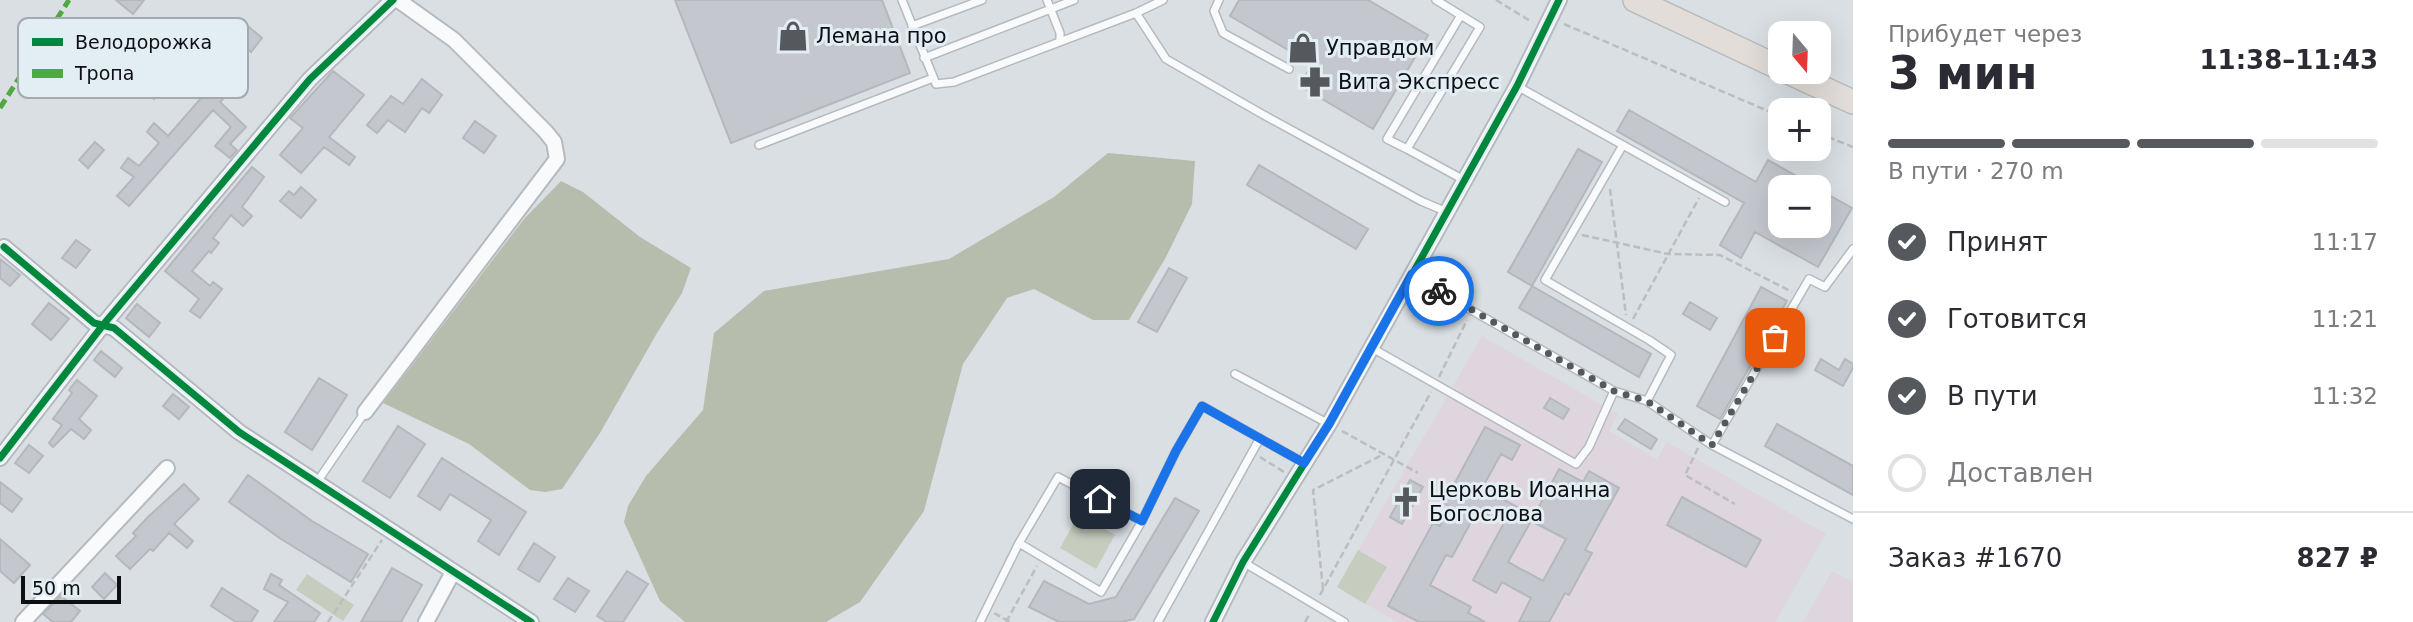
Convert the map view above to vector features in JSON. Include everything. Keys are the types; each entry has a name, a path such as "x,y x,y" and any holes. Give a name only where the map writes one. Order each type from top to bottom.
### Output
{"main road":[{"path":"1635,0 1768,62"},
{"path":"1658,0 1768,51"},
{"path":"1831,81 1853,90"},
{"path":"1814,84 1853,102"}],"street":[{"path":"0,458 103,325 310,79 396,0 454,40 545,131 554,142 557,159 365,412"},
{"path":"1213,622 1243,562 1329,424 1447,212 1517,86 1559,0"},
{"path":"4,247 94,323 114,328 239,432 531,622"},
{"path":"23,622 167,468"},
{"path":"426,622 453,572"}],"lane":[{"path":"902,0 936,84 954,82 1136,13 1163,0"},
{"path":"912,26 982,0"},
{"path":"1047,0 1060,33 1060,41"},
{"path":"925,58 1074,0"},
{"path":"1219,0 1214,11 1223,33 1289,69"},
{"path":"1407,149 1480,27 1436,0"},
{"path":"1136,13 1166,58 1262,114 1447,212"},
{"path":"1461,15 1387,138 1464,180"},
{"path":"760,145 933,78"},
{"path":"1517,86 1725,202"},
{"path":"1623,145 1545,280 1671,355 1647,401"},
{"path":"1712,445 1809,279 1825,287 1853,249"},
{"path":"1412,274 1614,391 1647,401 1712,445 1853,519"},
{"path":"1371,348 1576,464 1590,447 1614,391"},
{"path":"1235,374 1329,424"},
{"path":"1019,543 1101,592 1142,521 1176,451 1202,406 1304,463"},
{"path":"317,482 365,412"},
{"path":"1158,622 1260,438"},
{"path":"979,622 1019,543 1058,477 1142,521"},
{"path":"1243,562 1344,622"}],"path":[{"path":"1496,0 1534,23"},
{"path":"1564,24 1768,111"},
{"path":"1831,138 1853,147"},
{"path":"1608,171 1628,328"},
{"path":"1628,328 1703,189"},
{"path":"1572,233 1668,254 1720,255 1800,296"},
{"path":"1305,622 1435,384 1471,310"},
{"path":"1329,424 1418,473"},
{"path":"1703,439 1685,475 1735,504"},
{"path":"1253,452 1284,472"},
{"path":"1323,589 1313,490 1384,454"},
{"path":"328,622 389,529"},
{"path":"985,608 1008,621 1042,557"}],"shaded area":[{"path":"1482,336 1618,414 1609,431 1657,459 1667,442 1826,534 1775,622 1397,622 1337,587"},
{"path":"1832,571 1853,582 1853,622 1803,622"}],"green space":[{"path":"1108,153 1195,161 1192,204 1166,257 1129,320 1093,320 1034,289 1007,298 963,364 924,511 860,602 826,622 685,622 660,601 624,522 628,506 646,476 703,410 714,333 764,291 949,259 1054,197"},
{"path":"561,181 583,192 640,237 691,268 682,293 600,433 562,489 545,492 530,490 469,444 383,403 524,219"},
{"path":"1079,514 1115,535 1096,569 1060,548"},
{"path":"1358,550 1387,567 1365,604 1337,587"},
{"path":"307,574 354,605 343,621 296,590"}],"building":[{"path":"116,0 144,0 133,14"},
{"name":"Лемана про","path":"675,0 882,0 910,73 731,143"},
{"path":"1239,0 1368,0 1428,35 1373,129 1300,86 1312,64 1230,16"},
{"path":"248,26 262,38 251,52 248,50"},
{"path":"333,71 364,95 329,137 355,157 349,165 324,147 301,173 280,155 303,128 290,118"},
{"path":"422,79 442,95 429,113 422,108 405,132 388,120 377,133 367,125 391,96 403,104"},
{"path":"201,98 224,98 220,102 246,127 230,144 237,150 230,158 215,146 231,127 213,110 129,206 117,196 134,177 121,168 128,158 139,166 159,143 147,132 154,123 168,136"},
{"path":"1629,110 1756,182 1768,160 1795,175 1768,175 1768,238 1831,238 1831,196 1852,208 1818,267 1755,232 1741,258 1720,245 1744,203 1617,131"},
{"path":"475,121 496,136 484,153 463,138"},
{"path":"95,142 104,150 88,168 79,160"},
{"path":"1578,149 1602,162 1532,286 1508,272"},
{"path":"1259,165 1368,229 1356,249 1247,185"},
{"path":"252,167 264,177 242,207 252,216 243,226 231,215 213,238 219,243 192,271 210,286 213,282 222,289 200,318 190,311 199,299 165,271"},
{"path":"301,187 316,200 301,218 280,201 289,191 294,195"},
{"path":"76,240 90,250 76,268 62,258"},
{"path":"0,259 20,275 10,286 0,278"},
{"path":"1169,268 1187,278 1157,332 1138,322"},
{"path":"1532,286 1651,354 1639,377 1519,308"},
{"path":"1761,287 1787,301 1720,419 1697,406"},
{"path":"1690,302 1717,318 1710,330 1683,314"},
{"path":"49,303 69,319 51,340 32,324"},
{"path":"137,304 160,323 149,337 126,318"},
{"path":"101,351 122,368 115,377 94,360"},
{"path":"1821,359 1839,370 1845,359 1853,364 1843,386 1815,370"},
{"path":"319,378 347,395 312,450 285,432"},
{"path":"77,380 97,396 79,419 91,430 84,439 71,429 53,447 49,443 62,425 53,419 72,393 69,390"},
{"path":"173,394 189,407 179,419 163,406"},
{"path":"1550,398 1569,409 1563,419 1544,408"},
{"path":"1625,419 1657,439 1651,449 1618,429"},
{"path":"1777,424 1853,466 1853,495 1765,446"},
{"path":"398,426 425,444 390,498 363,481"},
{"path":"1485,427 1520,445 1512,460 1501,454 1482,488 1534,516 1559,469 1583,482 1589,471 1619,488 1585,550 1592,553 1569,595 1565,593 1549,622 1519,622 1531,598 1502,582 1496,593 1473,580 1504,523 1478,509 1452,557 1446,555 1430,585 1471,607 1468,613 1485,622 1419,622 1388,606 1433,523 1440,526 1450,507 1444,503","holes":["1531,521 1566,539 1543,581 1508,562"]},
{"path":"29,445 43,456 29,473 15,463"},
{"path":"442,458 526,512 499,555 478,541 491,520 450,494 440,510 418,496"},
{"path":"248,475 312,521 368,554 351,582 281,539 229,502"},
{"name":"Церковь Иоанна Богослова","path":"1410,480 1423,487 1402,524 1390,517"},
{"path":"0,482 22,499 12,512 0,503"},
{"path":"184,484 199,499 174,524 193,541 187,548 169,533 153,551 150,549 130,569 116,556 136,536 133,533 148,517"},
{"path":"1682,497 1761,540 1746,567 1667,525"},
{"path":"1175,498 1199,511 1134,619 1121,622 1059,622 1029,607 1044,581 1089,604 1116,597"},
{"path":"0,539 30,565 14,583 0,571"},
{"path":"534,543 555,557 539,582 518,569"},
{"path":"392,568 422,585 401,622 361,622"},
{"path":"627,571 648,584 623,622 607,622 597,616"},
{"path":"105,573 117,585 104,599 92,587"},
{"path":"271,574 282,580 279,585 320,613 314,622 274,622 288,602 264,589"},
{"path":"568,578 589,591 575,612 554,599"},
{"path":"222,588 258,611 251,622 236,622 211,606"},
{"path":"61,596 80,611 71,622 53,622 43,614"}],"marked path":[{"path":"58,18 69,0"},
{"path":"0,108 18,80"}],"cycle path":[{"path":"0,458 103,325 310,79 393,0"},
{"path":"1213,622 1243,562 1329,424 1517,86 1559,0"},
{"path":"4,247 94,323 114,328 239,432 531,622"}],"way so far":[{"path":"1439,291 1614,391 1647,401 1712,445 1775,338"}],"place":[{"name":"Лемана про","path":"793,36"},
{"name":"Управдом","path":"1303,48"},
{"name":"Вита Экспресс","path":"1315,82"},
{"name":"Церковь Иоанна Богослова","path":"1406,502"}],"route":[{"path":"1100,499 1142,521 1176,451 1202,406 1304,463 1329,424 1412,274 1439,291"}]}
